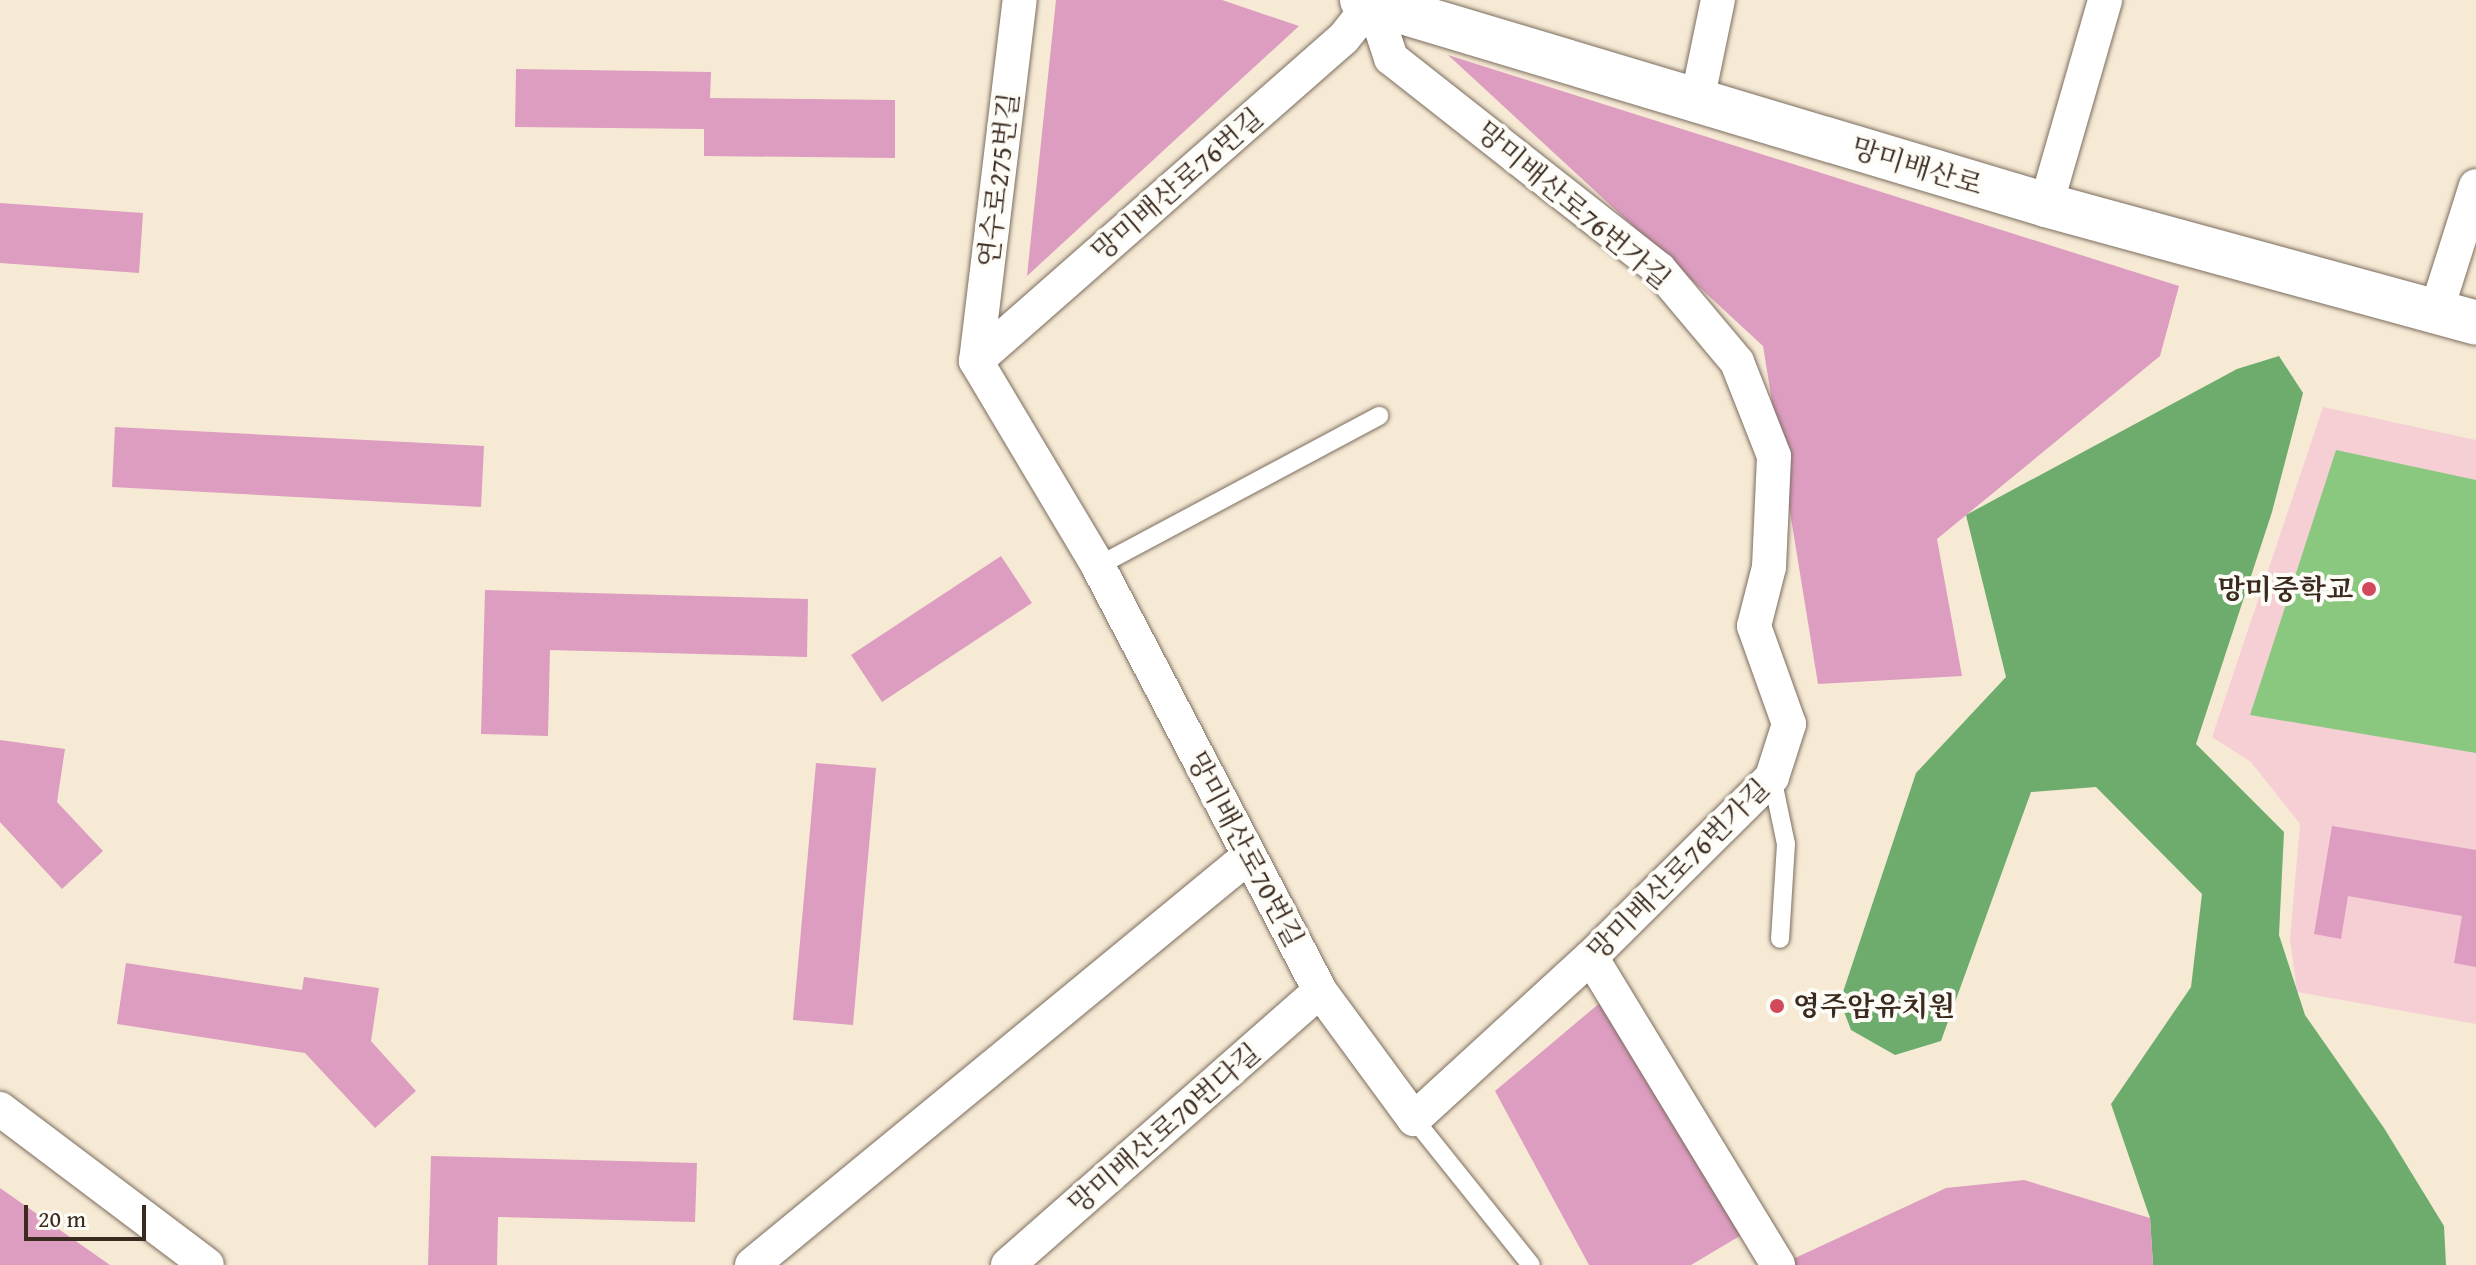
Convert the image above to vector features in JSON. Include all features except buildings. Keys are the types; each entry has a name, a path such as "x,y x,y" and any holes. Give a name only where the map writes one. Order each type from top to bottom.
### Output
{"street":[{"name":"연수로275번길","path":"976,361 1020,0"},
{"path":"1697,101 1718,0"},
{"path":"2046,205 2105,0"},
{"name":"망미배산로76번길","path":"976,361 1343,39 1370,1"},
{"name":"망미배산로","path":"1370,1 2046,205 2456,317"},
{"name":"망미배산로76번가길","path":"1370,1 1391,58 1659,269 1737,362 1774,456 1769,567 1754,626 1789,724 1772,777 1591,957 1414,1119"},
{"path":"2456,317 2476,186"},
{"name":"망미배산로70번길","path":"976,361 1098,566 1320,991 1414,1119"},
{"path":"752,1265 791,1254 1249,856"},
{"path":"1591,957 1778,1265"},
{"name":"망미배산로70번다길","path":"1008,1265 1320,991"},
{"path":"0,1109 207,1265"}],"lane":[{"path":"1098,566 1379,416"},
{"path":"1772,777 1786,844 1780,939"},
{"path":"1414,1119 1531,1265"}],"shaded area":[{"name":"망미중학교","path":"2323,407 2476,440 2476,1024 2297,992 2290,939 2300,824 2251,762 2212,737"}],"green space":[{"path":"2279,356 2303,393 2272,512 2196,744 2284,832 2279,935 2305,1015 2384,1128 2444,1226 2446,1265 2153,1265 2150,1218 2111,1104 2191,987 2202,894 2096,787 2031,792 1941,1041 1895,1055 1851,1030 1840,1001 1916,773 2006,677 1966,515 2237,369"},
{"path":"2336,450 2476,480 2476,753 2250,715"}],"place":[{"name":"망미중학교","path":"2369,589"},
{"name":"영주암유치원","path":"1777,1006"}]}
